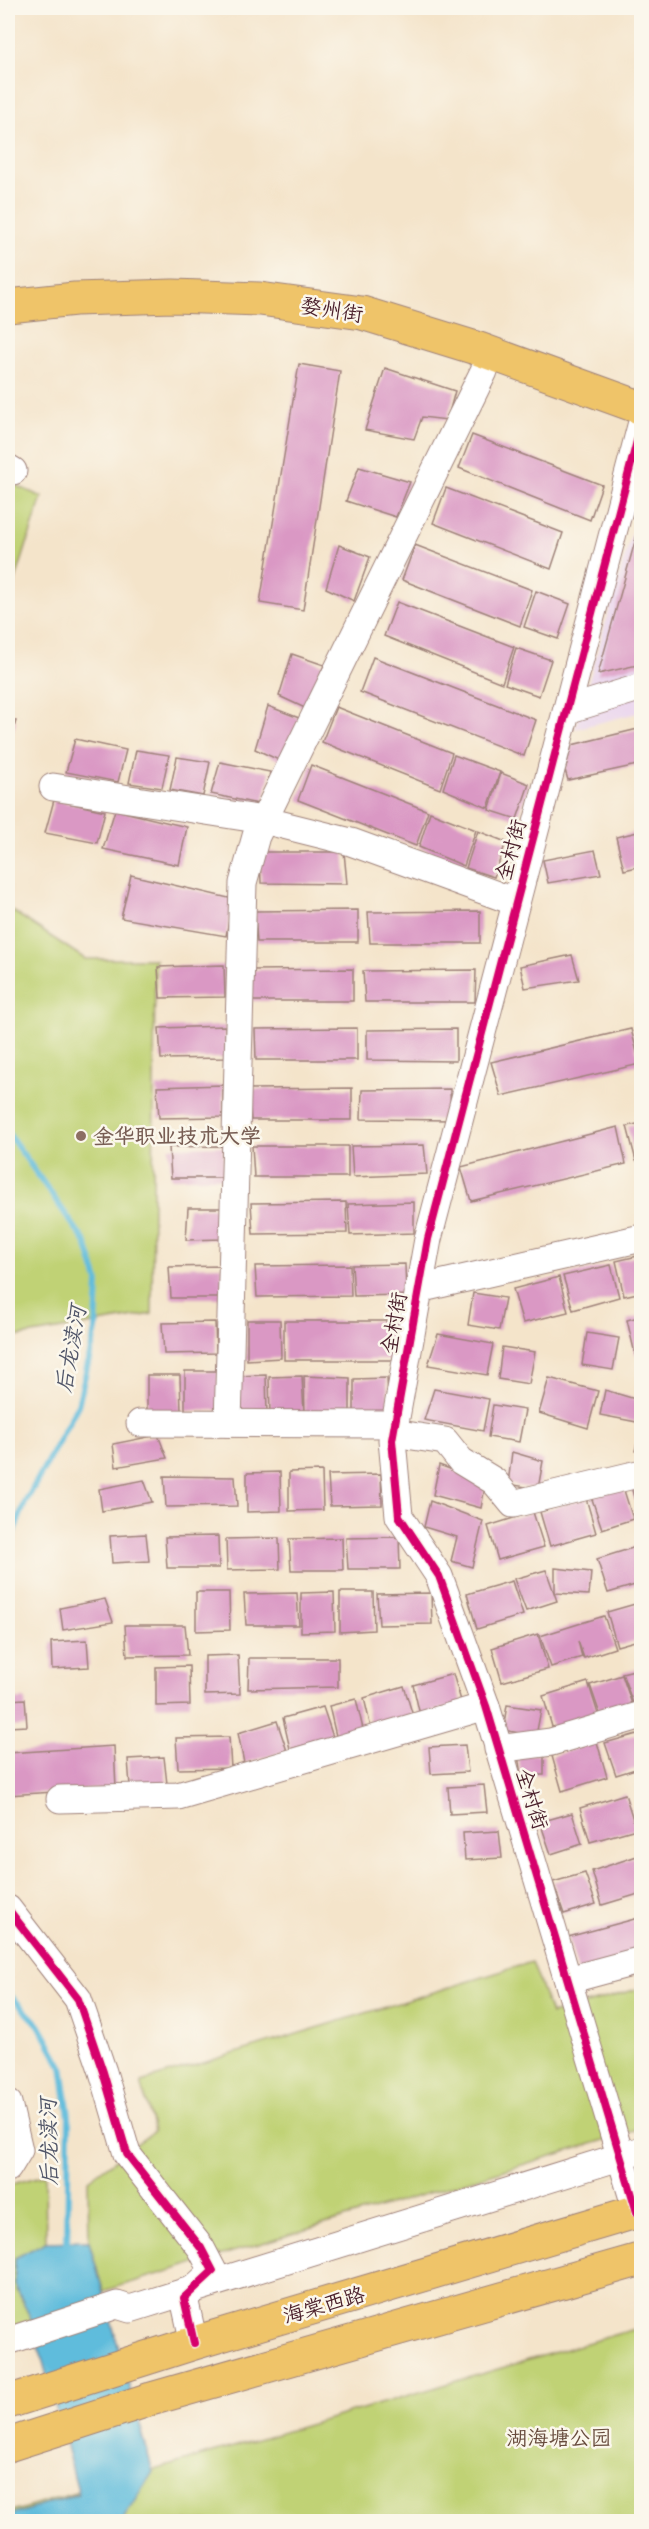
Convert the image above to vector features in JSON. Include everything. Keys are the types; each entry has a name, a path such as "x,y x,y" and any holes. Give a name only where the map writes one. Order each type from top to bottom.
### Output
{"main road":[{"name":"婺州街","path":"8,306 75,299 173,296 260,299 362,313 479,349 642,408"},
{"name":"婺州街","path":"8,326 86,316 205,315 317,324 381,334 641,426"},
{"name":"海棠西路","path":"8,2402 194,2343 639,2211"},
{"path":"497,2300 642,2246"},
{"name":"海棠西路","path":"8,2445 151,2399 642,2259"}],"street":[{"path":"228,1423 243,883 256,836 263,820 484,371"},
{"name":"全村街","path":"639,2211 631,2153 567,1980 486,1706 439,1576 399,1516 394,1429 428,1239 641,426"},
{"path":"567,710 642,687"},
{"path":"53,787 263,820 351,842 516,902"},
{"path":"418,1289 642,1238"},
{"path":"141,1423 228,1423 394,1429 445,1442 461,1461 494,1481 513,1504 642,1473"},
{"path":"60,1799 178,1796 486,1706"},
{"path":"498,1749 551,1742 642,1715"},
{"path":"8,1909 78,1999 103,2072 127,2154 201,2248 213,2271 184,2298 194,2343"},
{"path":"567,1980 642,1960"},
{"path":"8,2103 19,2150 8,2168"},
{"path":"15,2338 117,2305 130,2309 631,2153"}],"shaded area":[{"path":"641,501 641,712 575,729"}],"green space":[{"path":"8,482 42,497 8,604"},
{"name":"金华职业技术大学","path":"8,908 85,959 155,959 152,1314 8,1338"},
{"path":"532,1962 551,2014 641,1988 641,2129 103,2291 89,2241 88,2180 154,2131 141,2082"},
{"path":"45,2175 46,2242 15,2258 15,2285 32,2321 8,2328 8,2185"},
{"name":"湖海塘公园","path":"641,2327 641,2521 8,2522 8,2513"}],"water":[{"path":"89,2241 153,2472 122,2521 8,2522 8,2516 79,2494 32,2321 15,2285 15,2258 46,2242"}],"building":[{"path":"299,364 340,371 303,610 260,603"},
{"path":"385,368 455,391 447,420 422,417 414,439 365,430"},
{"path":"472,435 602,485 590,520 459,468"},
{"path":"359,467 410,482 396,517 346,501"},
{"path":"446,488 563,533 551,569 433,523"},
{"path":"641,520 642,664 598,674"},
{"path":"339,545 370,557 354,601 326,588"},
{"path":"415,545 532,590 520,626 402,580"},
{"path":"536,591 570,604 558,639 524,627"},
{"path":"397,602 514,647 502,683 384,636"},
{"path":"516,648 551,660 539,696 505,684"},
{"path":"292,654 324,665 307,709 279,696"},
{"path":"373,657 536,720 524,756 360,692"},
{"path":"268,706 299,718 283,762 255,749"},
{"path":"336,707 452,753 440,789 322,742"},
{"path":"8,718 16,721 8,747"},
{"path":"642,728 642,764 568,780 565,770 572,745"},
{"path":"75,739 126,750 118,782 66,772"},
{"path":"136,750 169,755 162,788 129,783"},
{"path":"454,755 500,772 488,808 443,789"},
{"path":"177,757 210,762 203,796 170,790"},
{"path":"220,762 270,772 263,805 211,794"},
{"path":"311,765 428,811 416,846 298,800"},
{"path":"501,773 529,784 517,819 489,810"},
{"path":"54,800 105,811 97,843 45,833"},
{"path":"115,810 187,827 179,865 103,849"},
{"path":"430,812 476,830 464,866 419,847"},
{"path":"478,831 506,842 494,877 466,868"},
{"path":"642,831 642,866 624,870 616,837"},
{"path":"595,850 601,874 548,883 543,860"},
{"path":"260,852 344,852 347,884 261,883"},
{"path":"131,875 233,899 226,936 121,918"},
{"path":"358,910 358,942 257,942 255,911"},
{"path":"480,911 480,943 370,943 368,912"},
{"path":"572,955 579,980 525,988 520,966"},
{"path":"224,965 225,997 160,998 158,967"},
{"path":"353,969 353,1001 252,1001 251,970"},
{"path":"476,970 475,1002 365,1002 363,971"},
{"path":"225,1026 226,1058 161,1059 159,1028"},
{"path":"357,1028 357,1060 256,1060 255,1029"},
{"path":"456,1029 456,1061 367,1060 367,1030"},
{"path":"631,1029 640,1064 501,1096 491,1062"},
{"path":"223,1085 223,1117 159,1118 157,1087"},
{"path":"352,1088 352,1120 251,1120 249,1089"},
{"path":"450,1089 451,1120 361,1119 362,1090"},
{"path":"642,1123 642,1160 636,1161 627,1126"},
{"path":"618,1127 626,1164 471,1201 461,1167"},
{"path":"424,1145 427,1174 353,1177 351,1146"},
{"path":"223,1146 224,1178 171,1178 169,1147"},
{"path":"252,1146 348,1146 348,1177 254,1177"},
{"path":"346,1202 347,1233 253,1234 251,1203"},
{"path":"414,1202 414,1233 350,1235 348,1204"},
{"path":"188,1208 222,1208 223,1239 186,1240"},
{"path":"642,1255 642,1292 624,1296 616,1261"},
{"path":"405,1264 406,1295 354,1296 352,1265"},
{"path":"350,1265 351,1296 257,1297 255,1266"},
{"path":"611,1265 619,1297 573,1310 563,1276"},
{"path":"222,1266 223,1298 171,1298 169,1267"},
{"path":"559,1277 568,1312 523,1323 513,1289"},
{"path":"473,1293 505,1298 499,1330 468,1325"},
{"path":"642,1316 642,1353 635,1354 627,1320"},
{"path":"247,1320 280,1320 281,1358 247,1360"},
{"path":"284,1321 396,1321 397,1360 284,1360"},
{"path":"215,1322 216,1353 164,1354 162,1323"},
{"path":"587,1333 619,1338 613,1370 582,1365"},
{"path":"438,1334 493,1344 487,1375 428,1365"},
{"path":"502,1347 535,1352 529,1384 498,1379"},
{"path":"185,1371 218,1371 219,1410 185,1411"},
{"path":"147,1375 180,1375 181,1413 147,1415"},
{"path":"266,1375 267,1413 237,1414 238,1376"},
{"path":"302,1376 304,1415 270,1416 269,1377"},
{"path":"304,1376 350,1378 350,1417 305,1415"},
{"path":"387,1378 389,1417 354,1418 354,1379"},
{"path":"549,1378 598,1391 588,1428 539,1413"},
{"path":"434,1389 489,1399 483,1431 424,1420"},
{"path":"605,1390 642,1401 642,1423 600,1415"},
{"path":"493,1405 525,1410 519,1442 488,1437"},
{"path":"642,1428 642,1452 635,1451"},
{"path":"158,1435 167,1458 116,1467 113,1444"},
{"path":"512,1452 543,1461 538,1489 508,1484"},
{"path":"439,1465 486,1482 481,1508 433,1495"},
{"path":"322,1471 323,1510 289,1511 289,1472"},
{"path":"280,1472 281,1511 247,1512 247,1473"},
{"path":"381,1474 382,1505 330,1506 328,1475"},
{"path":"164,1476 235,1477 237,1506 166,1507"},
{"path":"144,1480 152,1502 102,1511 99,1489"},
{"path":"642,1482 642,1515 639,1515 630,1483"},
{"path":"623,1487 633,1519 602,1529 591,1496"},
{"path":"586,1498 596,1533 550,1546 540,1512"},
{"path":"430,1501 483,1521 472,1567 451,1561 457,1537 424,1527"},
{"path":"533,1512 544,1547 498,1560 488,1526"},
{"path":"146,1534 149,1561 112,1563 110,1536"},
{"path":"218,1536 219,1568 167,1568 165,1537"},
{"path":"399,1537 400,1569 348,1569 346,1538"},
{"path":"279,1538 280,1569 227,1570 226,1539"},
{"path":"342,1538 343,1570 291,1570 289,1539"},
{"path":"642,1545 642,1583 608,1593 597,1559"},
{"path":"555,1568 591,1572 589,1595 555,1593"},
{"path":"546,1570 557,1601 526,1611 514,1579"},
{"path":"512,1581 523,1615 477,1629 467,1594"},
{"path":"196,1592 229,1592 230,1630 196,1631"},
{"path":"334,1592 335,1631 301,1632 301,1593"},
{"path":"340,1592 373,1592 374,1630 340,1632"},
{"path":"297,1593 299,1625 246,1625 244,1594"},
{"path":"431,1593 432,1624 379,1625 377,1594"},
{"path":"105,1599 113,1622 63,1630 60,1608"},
{"path":"642,1602 642,1639 617,1646 607,1612"},
{"path":"604,1616 615,1648 584,1658 578,1641 582,1657 551,1667 540,1636"},
{"path":"125,1625 185,1625 188,1655 127,1656"},
{"path":"538,1634 548,1669 502,1682 492,1648"},
{"path":"87,1640 89,1667 52,1669 51,1642"},
{"path":"238,1655 240,1694 205,1695 205,1656"},
{"path":"249,1658 338,1658 338,1687 248,1689"},
{"path":"189,1666 190,1705 156,1706 156,1667"},
{"path":"642,1668 642,1703 634,1706 622,1673"},
{"path":"453,1674 462,1704 420,1715 413,1685"},
{"path":"622,1675 633,1707 601,1717 590,1685"},
{"path":"588,1682 599,1717 553,1730 543,1696"},
{"path":"404,1686 413,1716 371,1728 364,1698"},
{"path":"25,1699 27,1726 8,1727 8,1700"},
{"path":"356,1699 363,1729 336,1736 329,1706"},
{"path":"507,1705 541,1710 536,1736 503,1730"},
{"path":"323,1707 333,1737 290,1749 283,1718"},
{"path":"277,1721 287,1751 244,1763 238,1733"},
{"path":"637,1734 642,1747 642,1767 616,1775 605,1743"},
{"path":"229,1737 231,1768 178,1769 176,1738"},
{"path":"597,1742 607,1777 562,1791 552,1756"},
{"path":"465,1745 468,1772 431,1774 429,1747"},
{"path":"114,1746 116,1788 8,1795 8,1753"},
{"path":"544,1754 544,1775 521,1775 518,1755"},
{"path":"164,1757 167,1784 130,1786 128,1759"},
{"path":"484,1785 487,1812 450,1814 448,1787"},
{"path":"625,1794 636,1829 590,1842 580,1808"},
{"path":"572,1813 582,1844 551,1854 540,1822"},
{"path":"499,1831 502,1858 465,1860 463,1833"},
{"path":"637,1856 642,1871 642,1893 602,1905 592,1871"},
{"path":"585,1873 596,1904 564,1914 553,1882"},
{"path":"642,1917 642,1953 578,1972 568,1937"}],"waterway":[{"name":"后龙渎河","path":"8,1133 86,1243 98,1281 96,1329 78,1405 25,1503 8,1546"},
{"name":"后龙渎河","path":"8,1993 39,2025 62,2066 69,2116 67,2249"}],"cycle path":[{"path":"637,2212 486,1706 439,1576 399,1516 392,1440 428,1239 641,426"},
{"path":"8,1909 78,1999 103,2072 127,2154 201,2248 213,2271 184,2298 194,2343"}],"place":[{"name":"金华职业技术大学","path":"81,1136"}]}
